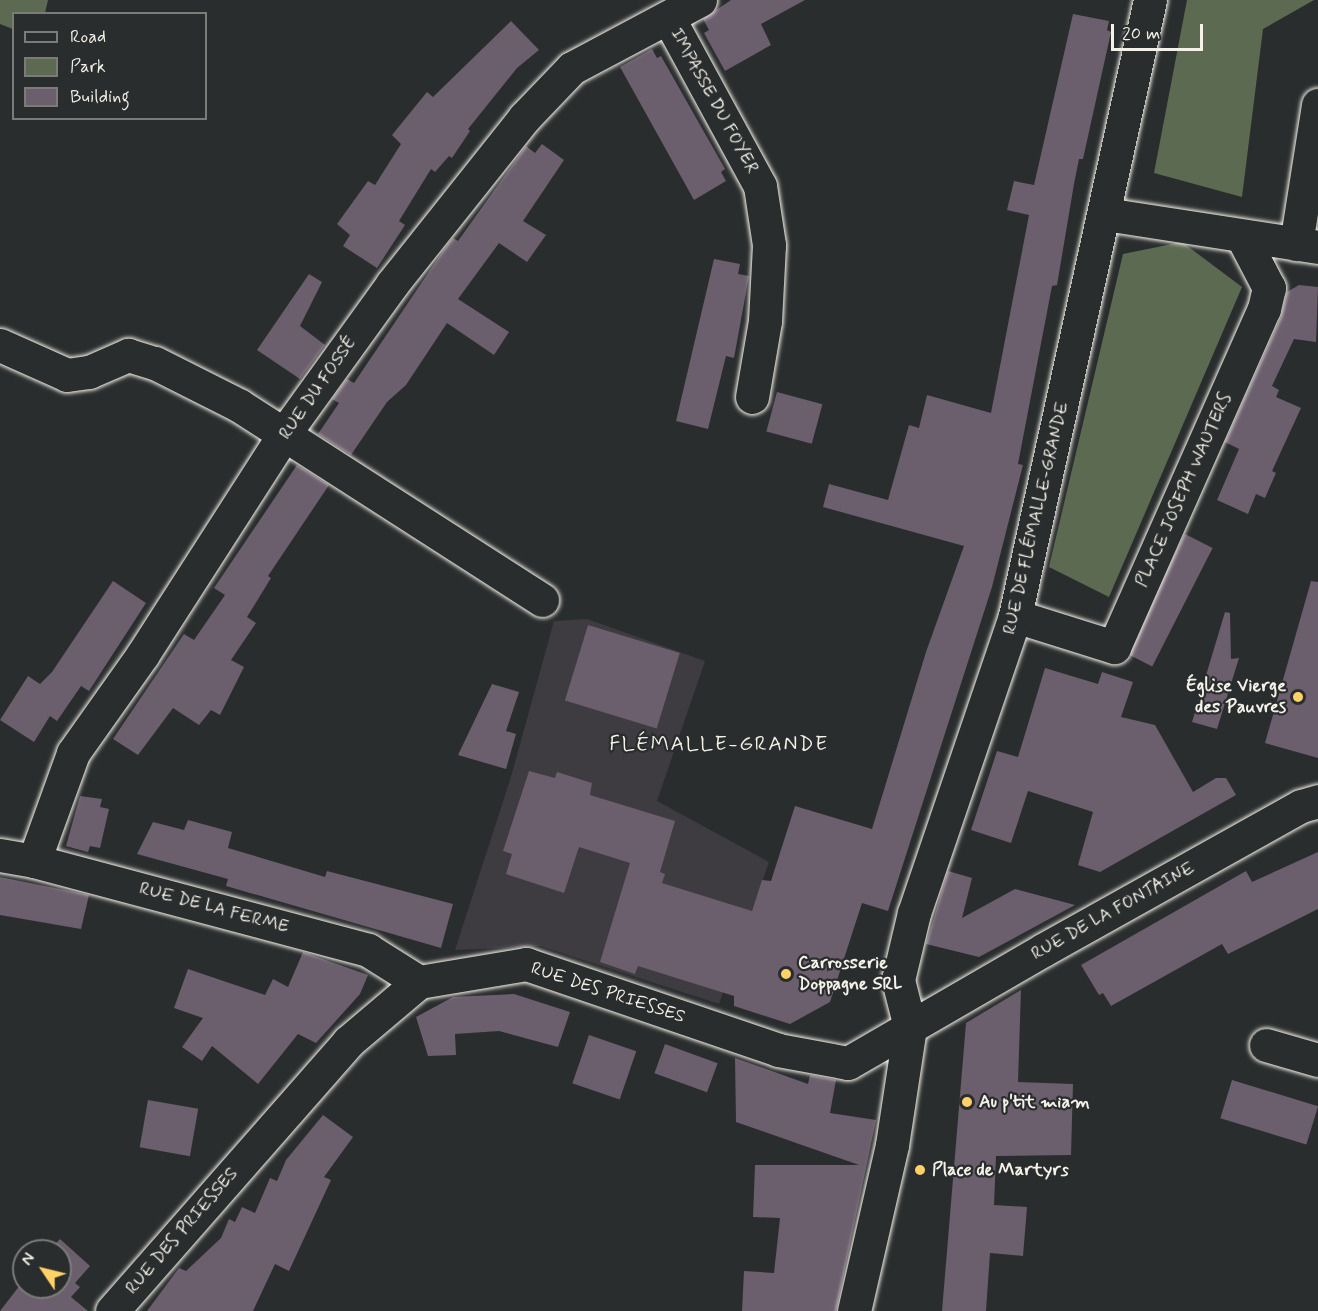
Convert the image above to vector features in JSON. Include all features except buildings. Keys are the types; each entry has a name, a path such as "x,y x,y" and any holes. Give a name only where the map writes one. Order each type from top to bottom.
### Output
{"street":[{"name":"RUE DU FOSSÉ","path":"34,861 73,753 143,654 284,434 392,284 537,105 572,68 669,19 700,0"},
{"name":"RUE DE FLÉMALLE-GRANDE","path":"910,1027 898,980 914,913 1015,616 1106,214 1150,0"},
{"name":"IMPASSE DU FOYER","path":"669,19 760,186 769,245 765,321 752,397"},
{"path":"1106,214 1242,238 1307,245 1318,105"},
{"name":"PLACE JOSEPH WAUTERS","path":"1015,616 1114,647 1264,309 1269,288 1242,238"},
{"path":"0,345 67,375 89,372 128,355 141,357 240,406 542,600"},
{"name":"RUE DE LA FONTAINE","path":"910,1027 1300,806 1318,801"},
{"name":"RUE DE LA FERME","path":"0,855 34,861 368,950 419,982"},
{"name":"RUE DES PRIESSES","path":"112,1311 348,1042 419,982 526,964 778,1050 848,1063 910,1027"},
{"path":"854,1311 892,1144 910,1027"},
{"path":"1266,1045 1318,1060"}],"shaded area":[{"path":"587,619 705,661 657,801 769,862 719,1004 541,946 455,950 511,777 554,621"}],"green space":[{"path":"0,0 48,0 45,12 12,12 12,29 0,24"},
{"path":"1187,0 1314,0 1263,29 1242,197 1154,173"},
{"path":"1182,242 1242,287 1109,597 1049,567 1123,254"}],"place":[{"name":"Église Vierge des Pauvres","path":"1298,697"},
{"name":"Carrosserie Doppagne SRL","path":"786,974"},
{"name":"Au p'tit miam","path":"967,1102"},
{"name":"Place de Martyrs","path":"920,1170"}],"district":[{"name":"FLÉMALLE-GRANDE","path":"719,744"}]}
